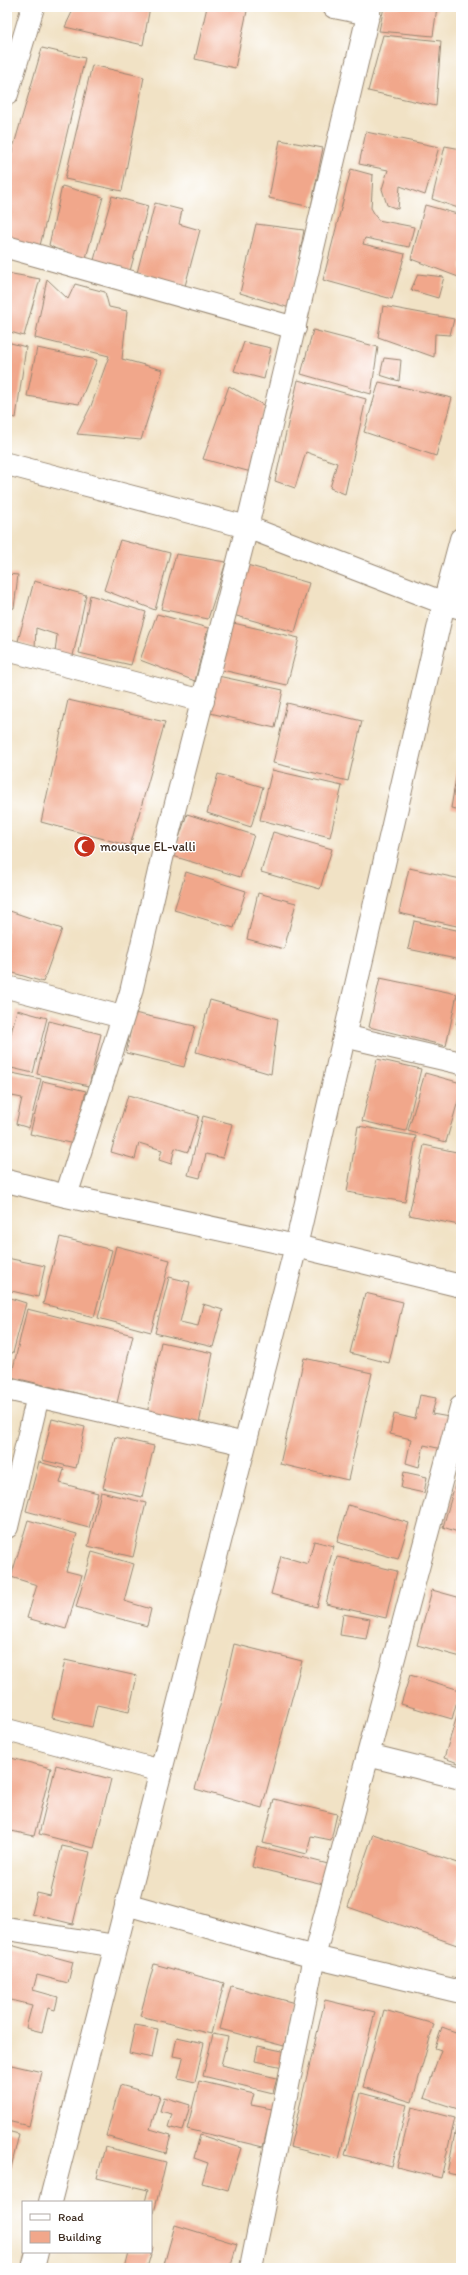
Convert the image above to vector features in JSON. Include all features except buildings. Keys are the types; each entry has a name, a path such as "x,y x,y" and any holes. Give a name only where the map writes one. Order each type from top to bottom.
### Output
{"street":[{"path":"7,94 20,57 33,7"},
{"path":"66,1196 131,992 163,854 247,527 369,11 334,7"},
{"path":"7,247 295,328"},
{"path":"7,464 247,527 453,605"},
{"path":"50,2201 296,1246 344,1036 453,605 461,539"},
{"path":"7,650 202,701"},
{"path":"7,987 122,1017"},
{"path":"344,1036 461,1063"},
{"path":"7,1181 66,1196 296,1246 461,1286"},
{"path":"7,1389 245,1444"},
{"path":"7,1527 38,1396"},
{"path":"251,2268 314,1957 461,1407"},
{"path":"7,1730 161,1771"},
{"path":"368,1755 461,1778"},
{"path":"126,1904 314,1957 461,1992"},
{"path":"7,1929 116,1946"},
{"path":"33,2268 37,2253"}],"place":[{"name":"mousque EL-valli","path":"85,846"}]}
